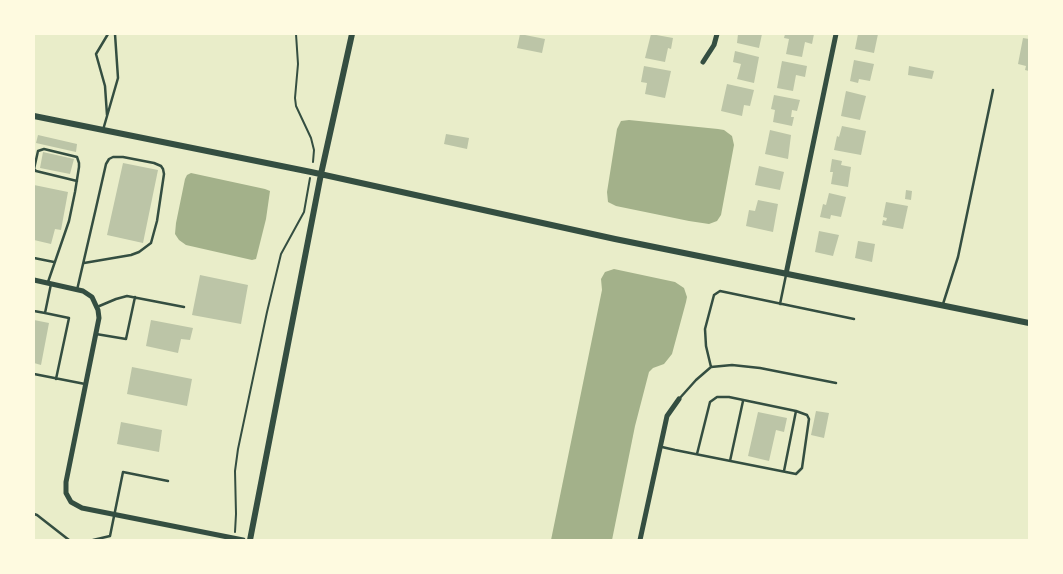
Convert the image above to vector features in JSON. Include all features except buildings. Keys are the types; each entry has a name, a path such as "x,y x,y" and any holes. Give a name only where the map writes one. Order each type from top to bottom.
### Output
{"street":[{"path":"250,540 321,174 352,34"},
{"path":"703,62 714,45 716,34"},
{"path":"786,274 836,34"},
{"path":"34,116 321,174 615,239 1029,323"},
{"path":"34,280 83,291 92,297 97,307 99,318 66,482 66,493 71,502 82,508 242,540"},
{"path":"640,540 667,416 679,399"}],"lane":[{"path":"107,117 106,86 96,54 108,34"},
{"path":"103,130 118,78 115,34"},
{"path":"942,306 958,257 993,90"},
{"path":"45,313 49,283 54,262 69,221 77,181 79,167 77,157 44,149 38,151 34,169 38,173 77,181"},
{"path":"78,290 84,263 106,164 109,159 113,157 122,158 154,163 161,166 164,169 164,174 157,221 150,243 139,252 131,255 84,263"},
{"path":"34,258 54,262"},
{"path":"780,304 786,274"},
{"path":"711,367 706,346 705,329 714,295 720,291 854,319"},
{"path":"97,307 127,296 184,308"},
{"path":"95,334 126,339 135,297"},
{"path":"34,311 69,318 56,379"},
{"path":"679,399 711,367 732,365 760,368 836,383"},
{"path":"34,374 85,384"},
{"path":"660,446 697,454 730,461 796,474 802,468 809,419 807,415 796,412 730,397 717,397 710,402 697,454"},
{"path":"730,461 743,401"},
{"path":"784,471 796,412"},
{"path":"93,540 110,536 123,472 168,481"},
{"path":"34,514 69,540"}],"path":[{"path":"296,34 298,64 296,106 313,144 314,162"},
{"path":"234,538 236,526 235,472 238,449 278,267 285,246 304,212 310,178"}],"shaded area":[{"path":"629,120 718,129 724,130 732,136 734,145 721,215 717,221 709,224 689,221 616,206 608,202 607,192 617,129 621,121"},
{"path":"191,173 270,191 266,219 256,259 252,260 186,245 179,240 175,234 176,223 185,179"},
{"path":"614,269 675,282 684,288 687,297 686,302 672,354 664,364 653,368 649,372 635,426 612,540 551,540 602,290 601,279 605,272"}]}
